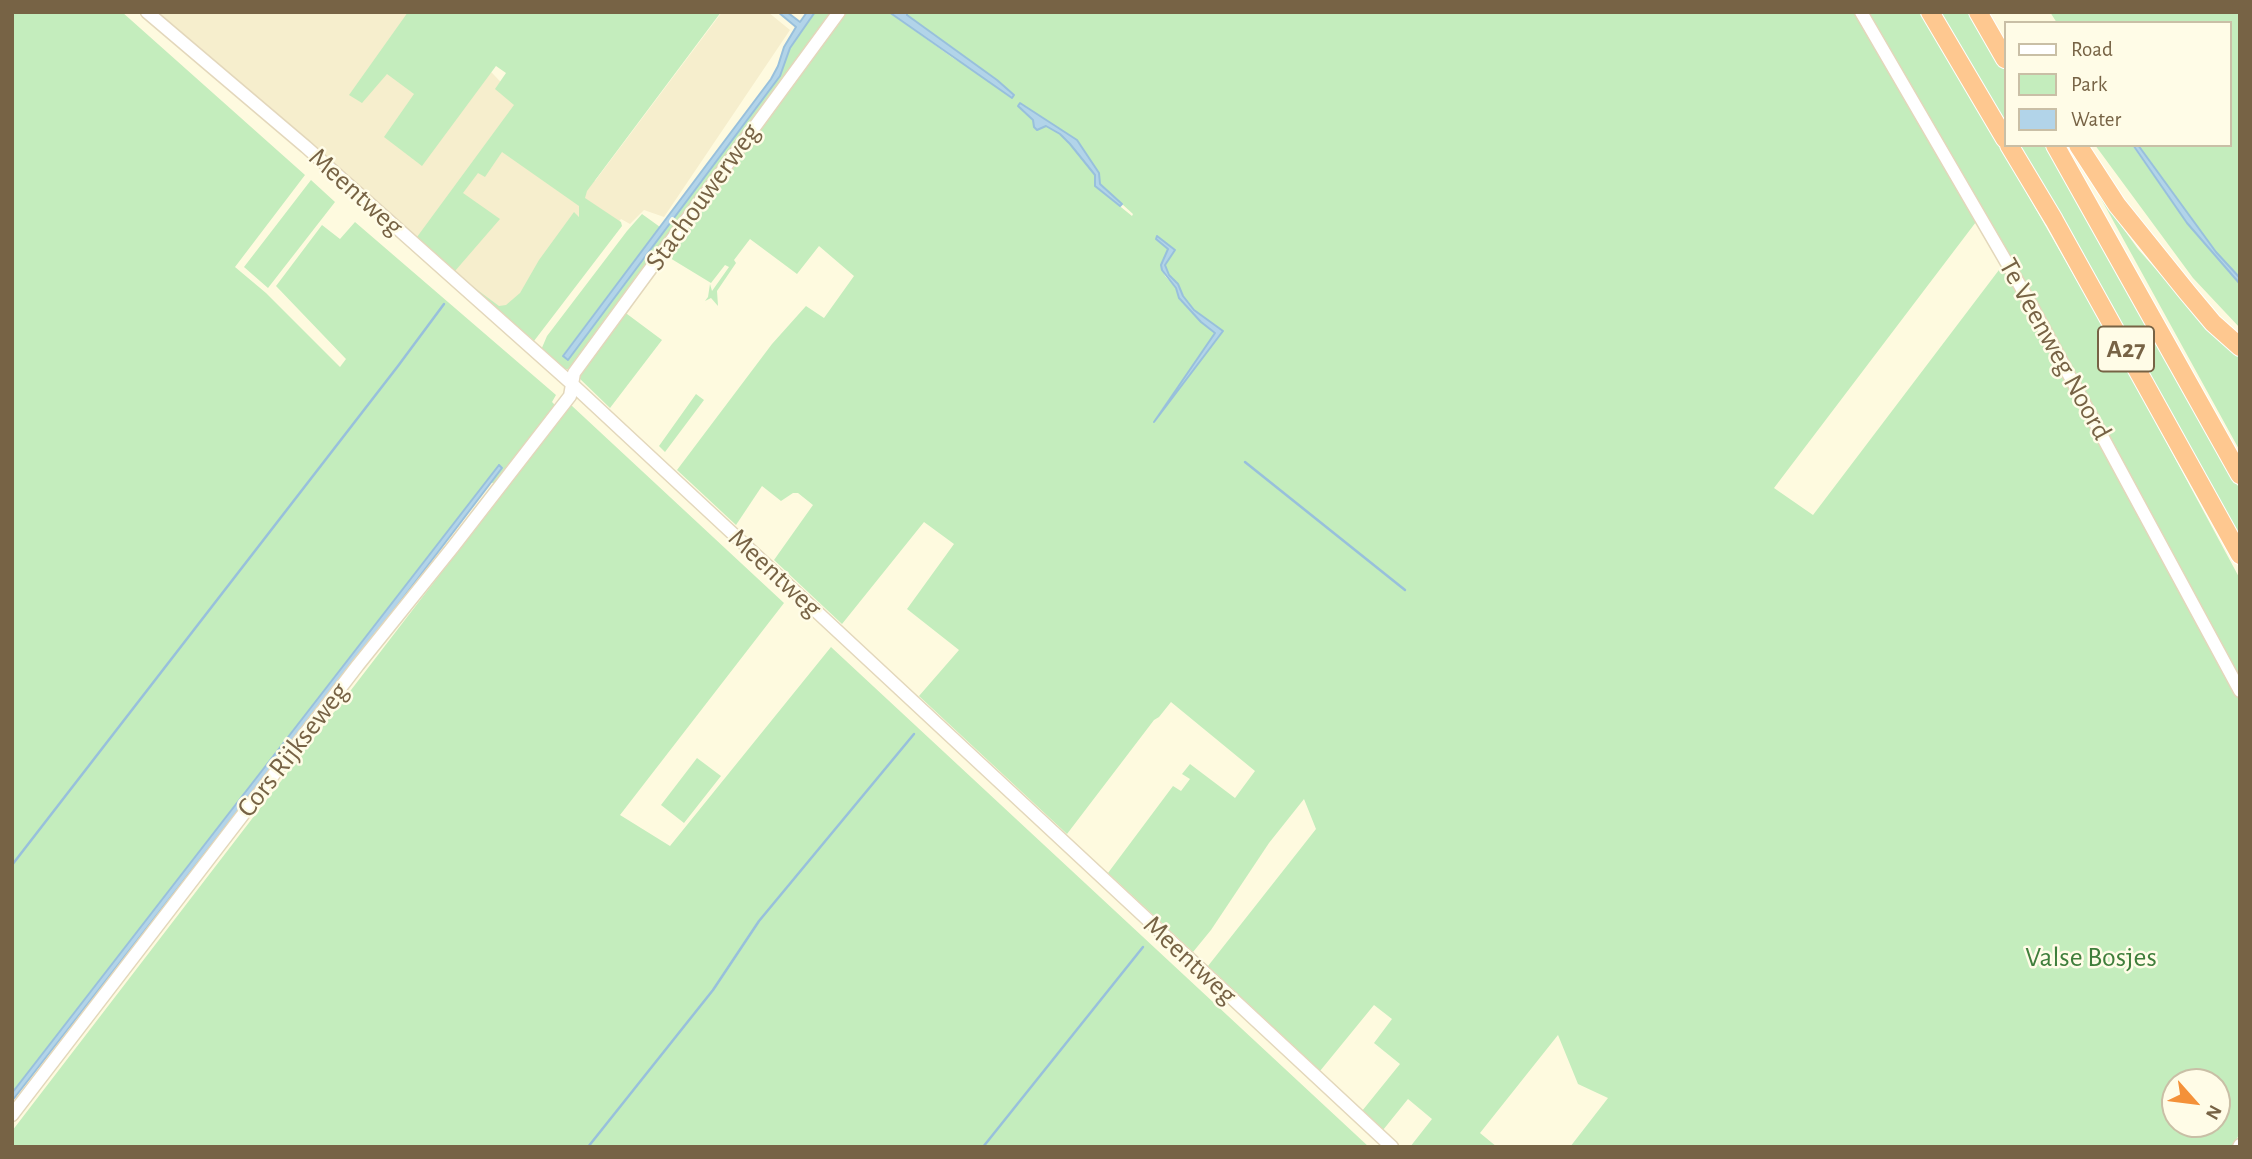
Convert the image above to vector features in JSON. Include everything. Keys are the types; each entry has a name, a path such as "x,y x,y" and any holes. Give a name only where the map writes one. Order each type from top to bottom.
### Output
{"highway":[{"path":"1930,12 2004,136"},
{"path":"1978,12 2004,57"},
{"path":"1989,12 2004,35"},
{"name":"A27","path":"2010,147 2054,220 2240,555"},
{"name":"A27","path":"2056,147 2240,475"},
{"path":"2079,147 2117,205 2178,281 2213,323 2240,347"}],"street":[{"name":"Meentweg","path":"147,12 306,147 572,384 1392,1147"},
{"name":"Stachouwerweg","path":"572,384 574,373 839,12"},
{"name":"Te Veenweg Noord","path":"1861,12 2029,301 2240,691"},
{"name":"Cors Rijkseweg","path":"12,1115 349,676 570,396 572,384"}],"shaded area":[{"path":"151,12 434,12 595,181 722,12 768,12 790,30 664,217 644,210 630,224 621,219 520,344"}],"green space":[{"path":"12,12 122,12 305,175 235,267 266,293 340,367 346,359 276,286 322,225 340,239 355,222 556,395 552,402 563,413 571,405 784,603 620,815 670,846 831,647 1369,1147 12,1147 12,1131 504,491 491,482 502,468 499,465 12,1093"},
{"path":"408,12 721,12 587,191 585,198 621,222 622,226 534,341 519,328 517,331 465,284 468,283 499,306 506,305 520,293 539,260 574,212 579,217 579,206 502,152 485,177 478,173 463,193 500,219 455,271 417,237 514,105 495,89 506,73 496,66 422,166 384,137 414,94 387,74 362,103 349,95"},
{"path":"815,12 836,12 580,355 568,369 562,369 541,350 547,336 642,214 660,227 563,355 568,360 780,76 790,48"},
{"name":"Valse Bosjes","path":"845,12 889,12 953,58 1014,94 907,15 907,12 1858,12 1979,218 1774,488 1813,515 2005,262 2240,696 2240,1133 2232,1147 1570,1147 1608,1098 1578,1084 1558,1035 1480,1133 1497,1147 1410,1147 1432,1119 1408,1099 1383,1130 1362,1111 1400,1064 1374,1043 1392,1019 1374,1005 1320,1071 1208,966 1316,829 1304,799 1269,843 1211,930 1193,952 1108,873 1173,786 1181,791 1190,779 1182,774 1190,764 1235,798 1255,771 1171,702 1154,720 1067,834 919,696 959,650 907,609 954,544 924,522 842,624 774,560 813,505 798,493 793,493 781,501 762,486 736,525 677,470 772,344 806,306 824,318 854,276 819,246 797,274 750,239 734,260 736,263 717,291 718,306 711,298 705,301 710,284 712,291 729,267 725,265 711,283 665,255","holes":["1020,103 1076,140 1098,173 1100,184 1133,214 1132,216 1095,186 1095,175 1070,144 1046,125 1034,123","1156,239 1175,250 1165,265 1183,296 1194,310 1223,331 1156,418 1215,333 1179,299 1176,288 1165,276 1161,265 1168,249"]},
{"path":"1865,12 1923,12 2121,358 2240,579 2240,686"},
{"path":"1940,12 1972,12 2004,66 2004,120"},
{"path":"2050,12 2240,12 2240,278 2216,252 2139,147 2231,147 2231,21 2056,21"},
{"path":"2020,147 2050,147 2163,347 2240,490 2240,547"},
{"path":"2096,147 2133,147 2187,223 2240,284 2240,328 2193,278"},
{"path":"311,180 335,202 268,288 244,267"},
{"path":"2099,195 2138,249 2240,357 2240,451"},
{"path":"623,311 662,340 610,408 578,377"},
{"path":"696,394 704,400 665,452 659,446"},
{"path":"697,758 721,776 684,823 661,805"}],"water":[{"path":"778,12 787,12 800,22 807,12 815,12 790,48 780,76 568,360 563,356 771,79 784,47 796,27"},
{"path":"889,12 907,12 907,15 997,80 1014,95 1012,98"},
{"path":"1020,103 1077,140 1099,173 1100,184 1122,204 1120,206 1095,186 1095,175 1070,144 1046,126 1037,130 1033,120 1018,106"},
{"path":"2134,147 2139,147 2216,252 2240,278 2240,284 2187,223"},
{"path":"1157,236 1175,250 1165,265 1183,296 1194,310 1223,331 1154,422 1215,333 1179,298 1176,288 1162,270 1161,265 1168,249 1156,239"},
{"path":"499,465 502,468 378,631 12,1101 12,1093"}],"waterway":[{"path":"12,865 444,304"},
{"path":"1245,462 1405,590"},
{"path":"588,1147 713,990 759,921 914,734"},
{"path":"983,1147 1143,947"}]}
